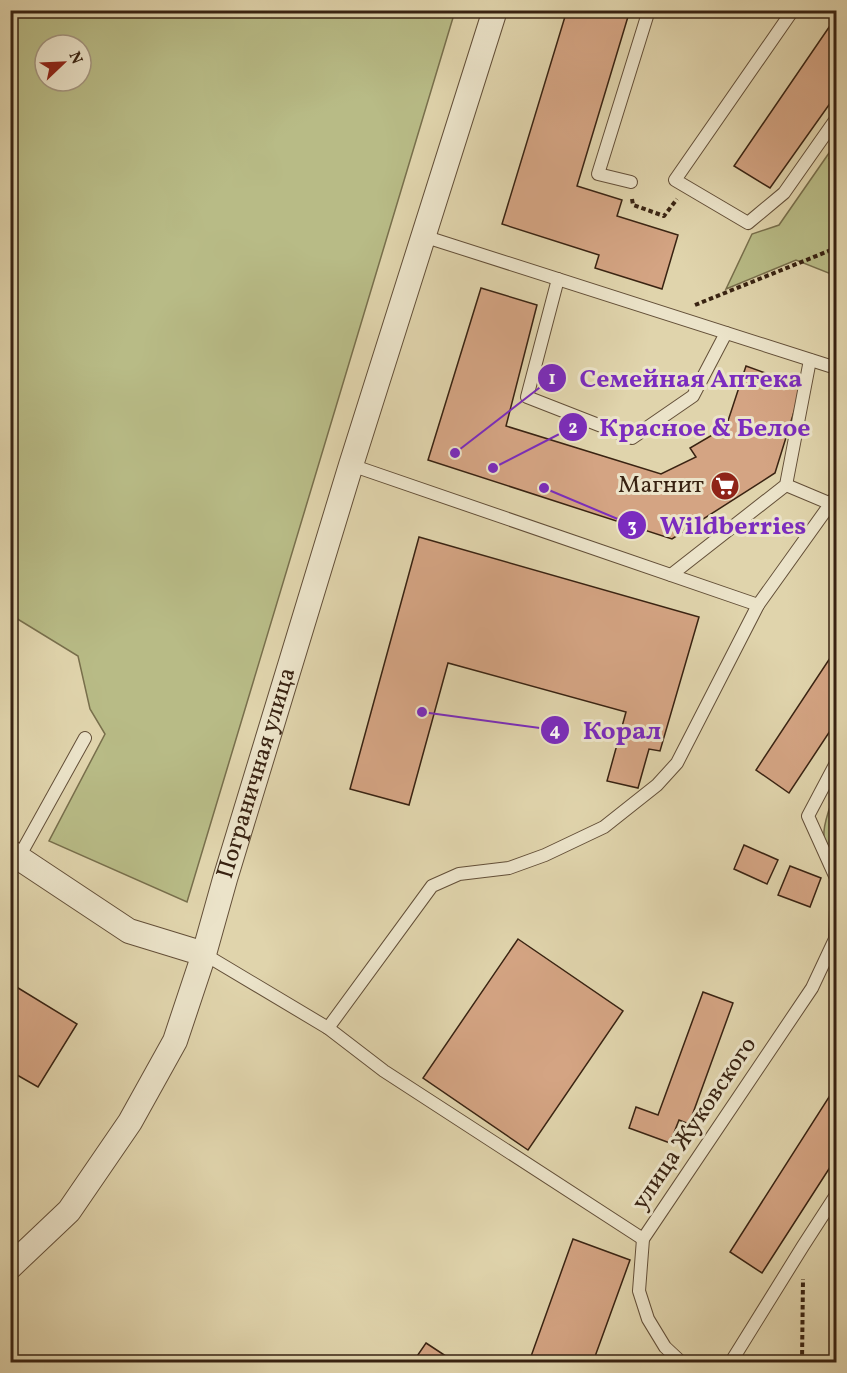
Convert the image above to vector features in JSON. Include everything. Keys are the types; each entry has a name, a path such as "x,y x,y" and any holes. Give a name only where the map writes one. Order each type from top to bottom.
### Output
{"street":[{"name":"Пограничная улица","path":"10,1267 69,1211 130,1122 175,1041 204,954 351,465 495,10"},
{"path":"15,855 129,931 204,954"}],"lane":[{"path":"631,182 598,174 649,10"},
{"path":"793,10 675,180 748,223 784,194 837,119"},
{"path":"423,236 837,368"},
{"path":"558,279 527,397 632,438 693,396 726,333"},
{"path":"671,575 786,486 810,360"},
{"path":"351,465 758,605"},
{"path":"328,1028 432,886 459,874 509,868 545,855 604,827 657,785 677,763 758,605 835,502 786,486"},
{"path":"15,855 85,738"},
{"path":"837,763 808,816 837,878"},
{"name":"улица Жуковского","path":"681,1362 665,1347 648,1320 639,1291 643,1239 812,988 835,939 837,909"},
{"path":"204,954 328,1028 384,1071 643,1239"},
{"path":"731,1362 837,1195"}],"path":[{"path":"631,182 633,205 664,216 687,187"},
{"path":"670,315 837,249"},
{"path":"802,1362 803,1246"}],"green space":[{"path":"10,11 455,11 187,902 49,841 105,734 90,709 78,656 11,615"},
{"path":"836,143 836,276 796,260 726,289 752,234 779,225"},
{"path":"836,789 836,856 825,843 824,834"}],"building":[{"path":"567,10 630,10 577,186 622,200 617,216 678,235 662,289 595,268 599,255 502,224"},
{"path":"836,17 836,95 770,188 734,166"},
{"path":"481,288 537,305 506,426 661,474 696,457 690,448 726,427 746,366 802,386 775,473 672,539 428,460"},
{"path":"419,537 699,617 660,751 649,749 638,788 607,781 626,712 448,663 409,805 350,789"},
{"path":"836,649 836,722 789,793 756,770"},
{"path":"744,845 778,860 767,884 734,869"},
{"path":"790,866 821,878 810,907 778,895"},
{"path":"518,939 623,1011 528,1150 423,1078"},
{"path":"10,983 77,1024 38,1087 10,1071"},
{"path":"703,992 733,1003 689,1124 679,1120 670,1143 629,1128 636,1107 658,1115"},
{"path":"836,1086 836,1158 762,1273 730,1252"},
{"path":"573,1239 630,1260 593,1362 529,1362"},
{"path":"426,1343 455,1362 413,1362"}],"place":[{"name":"Семейная Аптека","path":"455,453"},
{"name":"Красное & Белое","path":"493,468"},
{"name":"Магнит","path":"725,486"},
{"name":"Wildberries","path":"544,488"},
{"name":"Корал","path":"422,712"}]}
